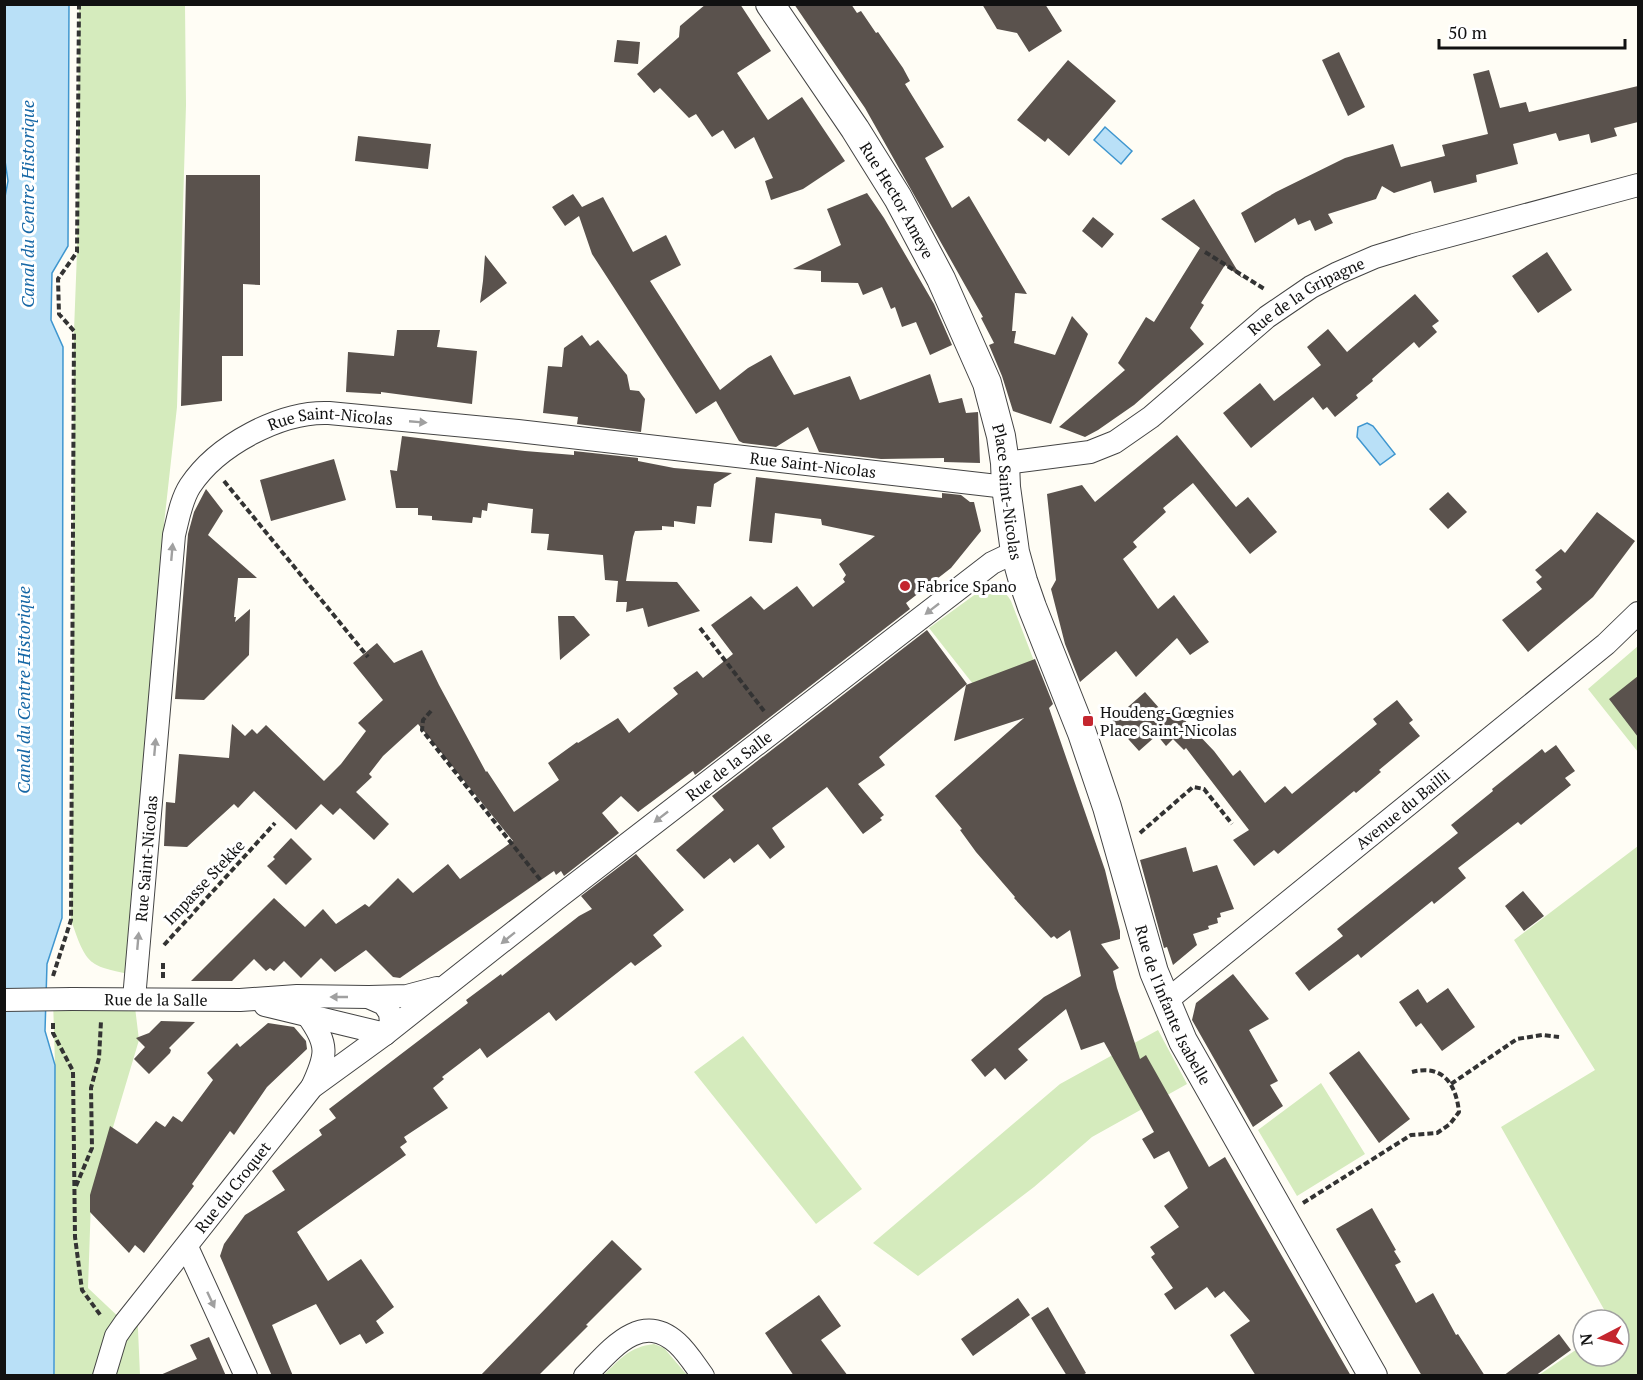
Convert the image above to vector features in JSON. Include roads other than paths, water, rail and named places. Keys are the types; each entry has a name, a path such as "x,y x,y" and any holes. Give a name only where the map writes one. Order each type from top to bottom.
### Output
{"street":[{"name":"Rue Hector Ameye","path":"770,4 855,129 898,198 941,279 987,383 996,412"},
{"name":"Rue de la Gripagne","path":"1005,475 1090,452 1115,442 1151,417 1286,302 1329,278 1375,258 1414,245 1638,185"},
{"name":"Place Saint-Nicolas","path":"996,412 1015,552 1032,607"},
{"name":"Rue Saint-Nicolas","path":"134,999 174,534 188,488 210,464 227,450 263,428 303,414 318,413 1005,475"},
{"name":"Rue de la Salle","path":"240,1000 385,1034 556,899 992,563 1015,552"},
{"name":"Rue de l'Infante Isabelle","path":"1032,607 1082,733 1118,843 1145,942 1165,1002 1183,1041 1373,1376"},
{"name":"Avenue du Bailli","path":"1165,1002 1606,644 1638,613"},
{"name":"Rue de la Salle","path":"4,1000 240,1000 297,996 406,996 447,985"},
{"path":"368,997 384,1004 390,1013 391,1023 385,1034"},
{"path":"308,1016 320,1033 325,1048 321,1069 312,1087"},
{"name":"Rue du Croquet","path":"246,1376 187,1247 312,1087 385,1034"},
{"path":"104,1376 116,1336 187,1247"},
{"path":"585,1376 621,1340 641,1330 661,1333 676,1342 703,1376"}],"water":[{"name":"Canal du Centre Historique","path":"5,5 69,5 68,246 52,273 51,320 63,347 62,918 47,964 45,1031 55,1065 54,1376 4,1375 4,202 8,181 4,154"},
{"path":"1105,127 1132,151 1121,164 1094,140"},
{"path":"1367,423 1373,426 1395,454 1380,465 1357,437 1358,427"}],"place":[{"name":"Fabrice Spano","path":"905,586"},
{"name":"Houdeng-Gœgnies Place Saint-Nicolas","path":"1088,721"}]}
